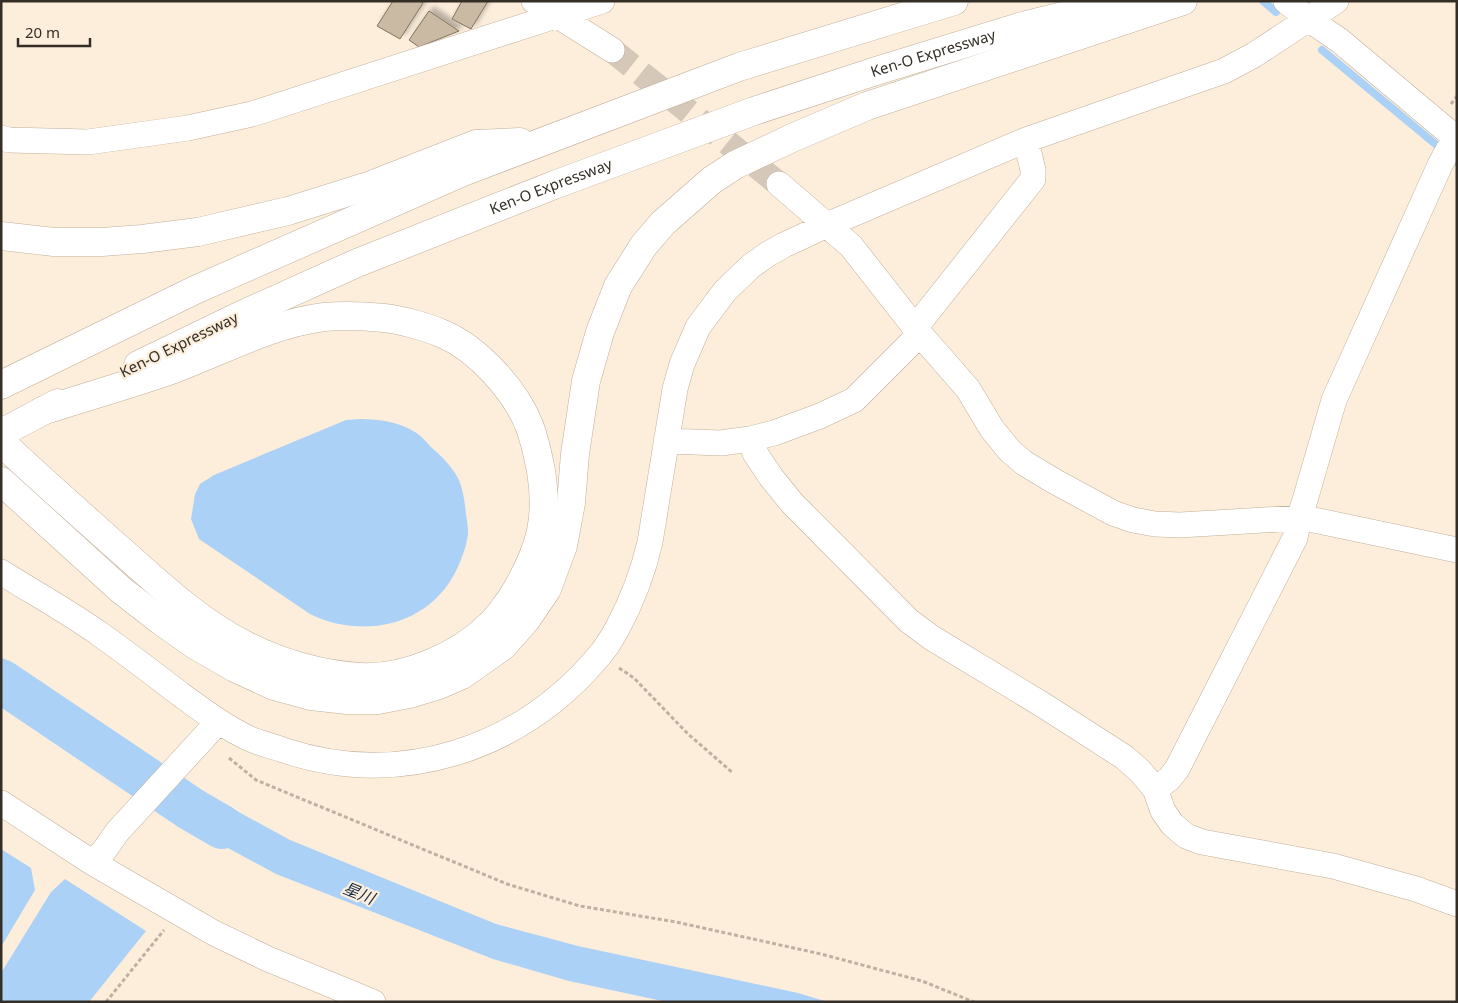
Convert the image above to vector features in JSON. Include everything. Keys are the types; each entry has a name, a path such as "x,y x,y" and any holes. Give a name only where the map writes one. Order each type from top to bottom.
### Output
{"highway":[{"path":"10,380 195,290 463,172 739,67 954,1"},
{"name":"Ken-O Expressway","path":"1,433 42,411 237,317 357,263 554,185 754,111 876,71 1026,25 1124,1"},
{"path":"1,481 121,590 161,621 195,645 274,686 311,696 347,700 378,700 409,694 439,685 462,675 503,646 526,620 547,589 563,546 571,503 575,454 586,381 600,332 618,286 644,245 663,223 712,180 735,165 842,116 1183,1"},
{"path":"1,236 54,242 102,242 198,232 288,211 343,194 476,144 545,141"},
{"path":"1,442 178,601 212,626 246,646 291,664 324,672 362,677 400,673 416,669 447,656 471,641 490,625 517,588 536,550 543,515 543,486 538,453 530,426 518,402 485,362 444,334 415,325 387,318 353,316 326,317 297,322 247,338 169,370 42,411"}],"street":[{"path":"534,1 612,50"},
{"path":"1,138 9,140 88,142 188,128 252,114 602,1"},
{"path":"1155,789 1169,779 1177,769 1295,538 1299,518 1334,400 1440,165 1456,138 1339,40 1286,1"},
{"path":"1,572 99,634 208,733 249,739 321,761 367,765 415,763 464,751 512,729 554,701 600,655 628,609 638,585 650,542 675,389 682,364 698,327 709,311 725,291 751,266 784,245 827,225 1026,140 1224,71 1254,56 1336,1"},
{"path":"666,441 721,443 750,439 820,416 854,400 917,330 922,319 1033,179 1033,170 1026,140"},
{"path":"779,184 850,246 917,330 968,389 992,429 1010,451 1054,481 1113,513 1133,520 1156,524 1180,525 1299,518 1457,550"},
{"path":"750,439 755,453 771,478 792,503 909,621 932,638 1043,705 1124,757 1140,771 1155,789 1163,811 1172,824 1186,836 1202,842 1333,866 1416,889 1457,904"},
{"path":"93,863 104,852 118,831 208,733"},
{"path":"1,803 93,863 214,933 268,960 374,1002"}],"path":[{"path":"600,655 634,678 688,734 733,773"},
{"path":"208,733 232,761 256,780 507,884 580,906 676,922 821,954 922,981 974,1002"},
{"path":"106,1002 167,926"}],"water":[{"path":"361,419 389,422 409,429 420,435 443,458 459,480 468,528 467,542 457,569 445,588 430,604 413,615 393,623 373,626 352,626 330,622 310,614 199,539 191,519 195,494 200,484 214,475 346,420"},
{"path":"1,657 157,764 131,792 1,704"},
{"path":"184,782 290,840 496,924 578,946 798,993 828,1002 667,1002 569,981 493,959 276,874 160,811"},
{"path":"1,849 31,868 35,890 1,947"},
{"path":"65,879 146,931 89,1002 1,1002 1,973 51,892"}],"building":[{"path":"393,1 420,1 423,3 400,39 377,26"},
{"path":"462,1 488,1 471,29 452,19"},
{"path":"429,11 459,31 419,47 409,40"}],"waterway":[{"path":"1263,1 1276,12"},
{"path":"1322,50 1457,162"},
{"name":"星川","path":"1,681 191,809 222,827"}],"tunnel":[{"path":"612,50 779,184"}]}
